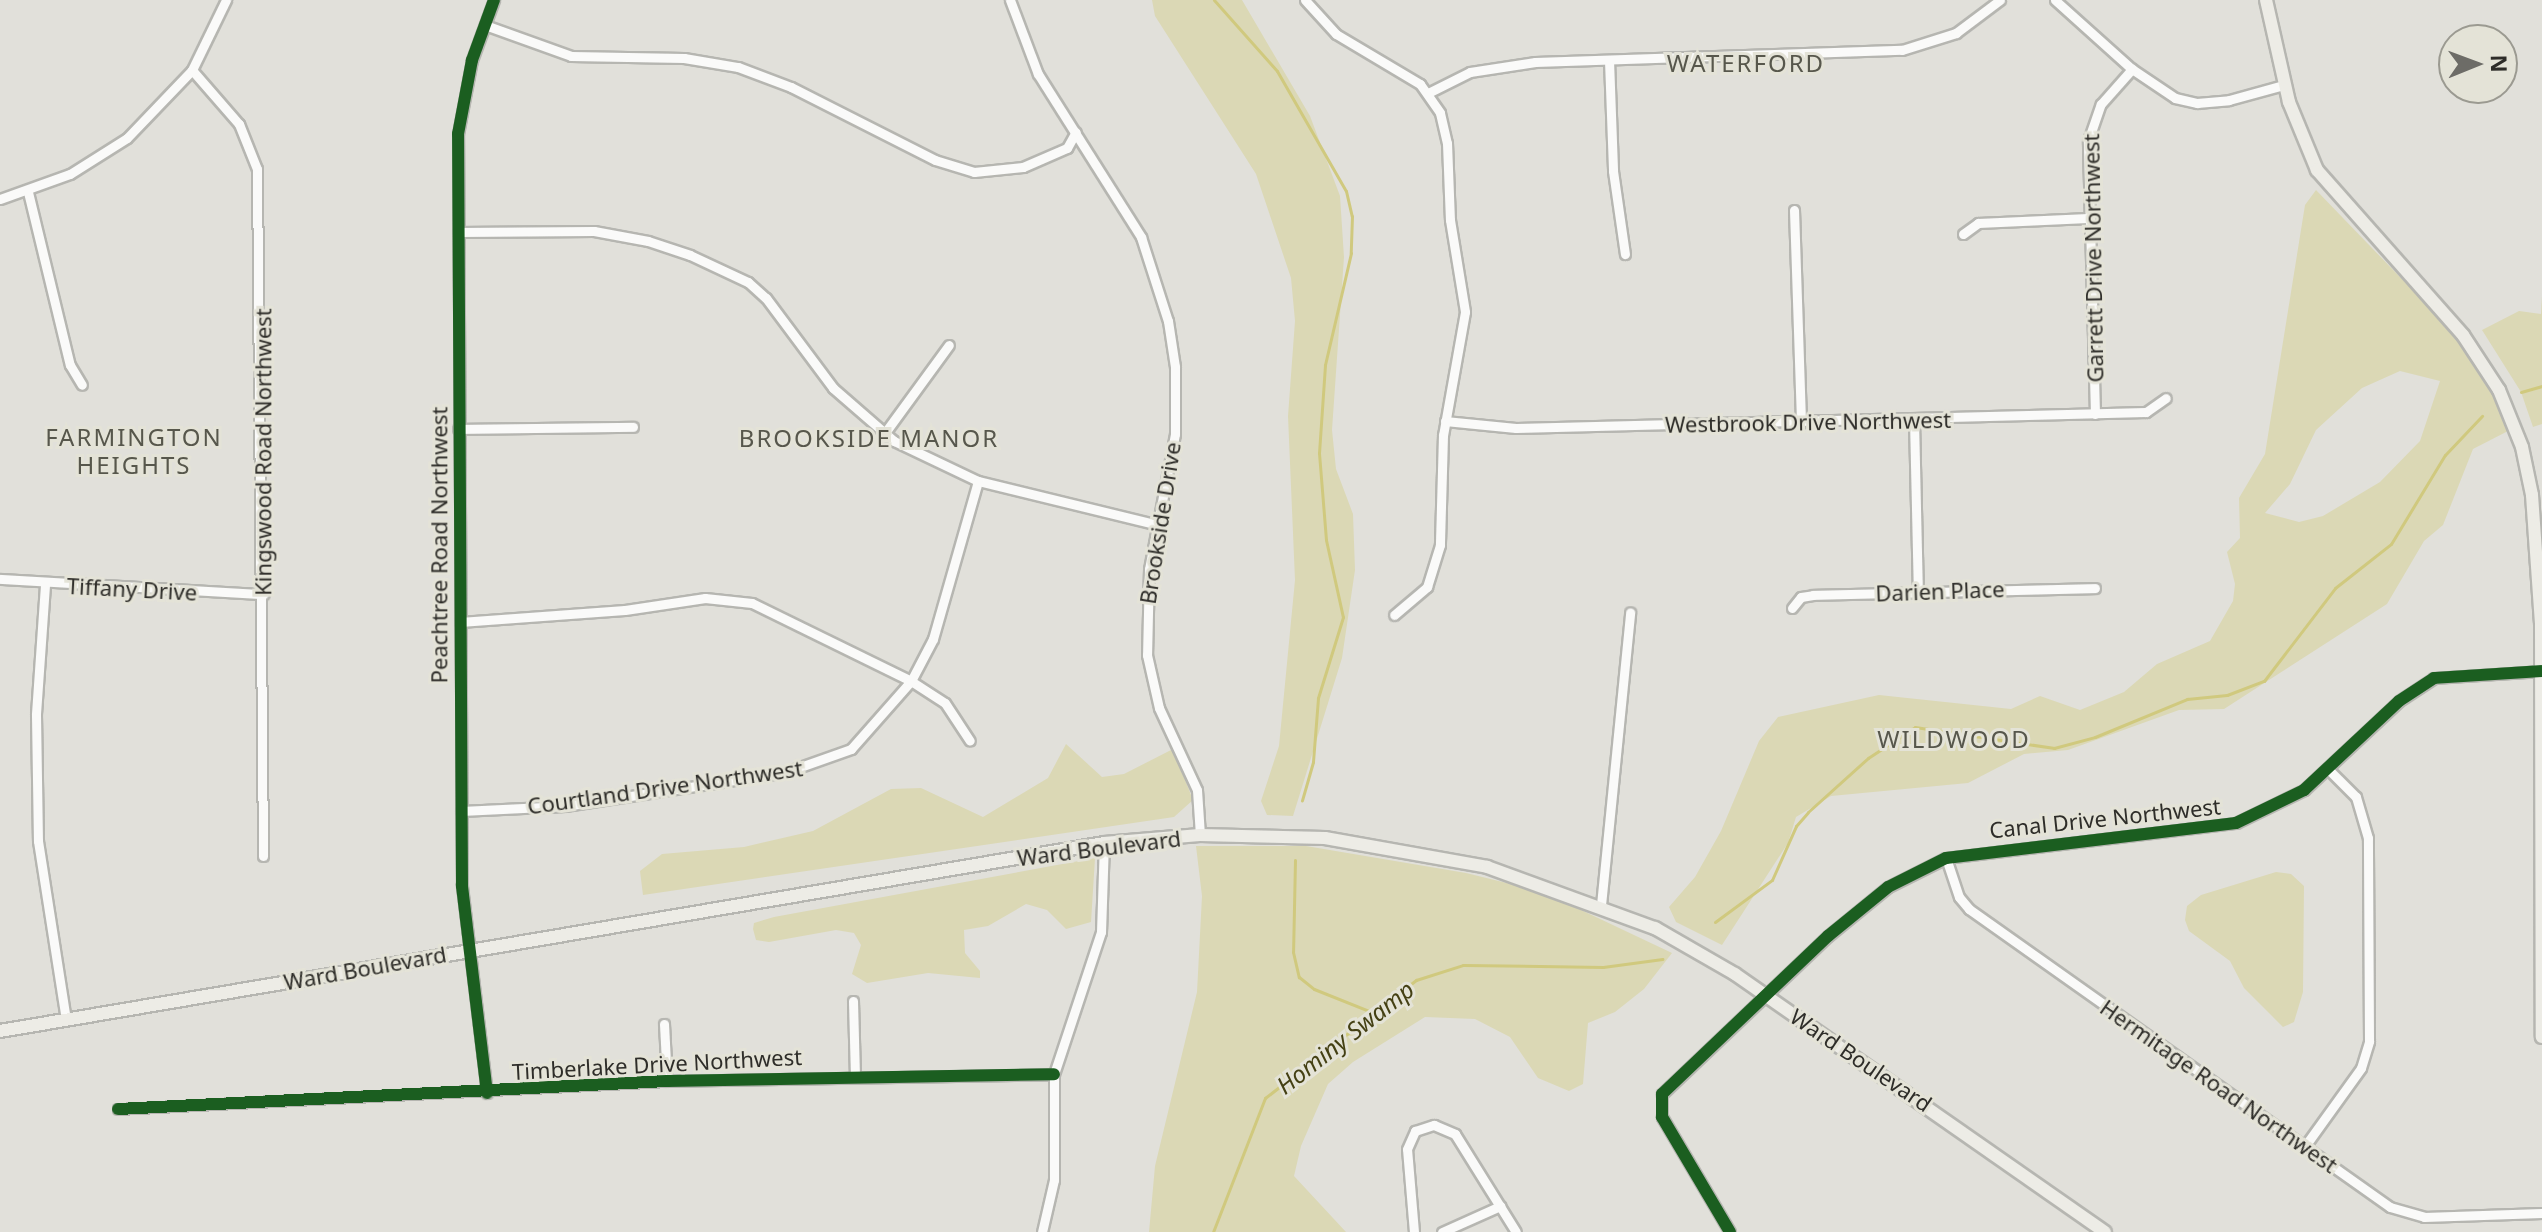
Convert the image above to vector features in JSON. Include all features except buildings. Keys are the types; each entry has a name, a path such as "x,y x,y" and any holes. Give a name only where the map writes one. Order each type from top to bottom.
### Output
{"main road":[{"path":"2266,0 2284,85 2309,154 2325,183 2463,335 2507,408 2532,495 2542,671 2542,1037"},
{"name":"Ward Boulevard","path":"0,1031 1104,843 1200,835 1325,838 1395,847 1487,867 1601,905 1697,949 2105,1232"}],"street":[{"path":"0,199 28,192 70,174 127,138 192,70 226,0"},
{"name":"Peachtree Road Northwest","path":"487,1093 469,951 461,811 458,232 462,100 494,0"},
{"name":"Brookside Drive","path":"1010,0 1038,74 1141,237 1168,321 1177,389 1175,434 1146,592 1147,655 1159,708 1197,790 1200,835"},
{"path":"1305,0 1336,34 1413,78 1428,93 1440,113 1447,143 1450,220 1465,312 1445,421 1439,558 1427,587 1394,615"},
{"path":"1428,93 1486,68 1609,60 1902,50 1956,33 2000,0"},
{"path":"2055,0 2132,69 2175,98 2197,103 2284,85"},
{"path":"485,25 571,56 684,58 738,67 791,87 935,160 974,172 1023,167 1067,148 1076,132"},
{"path":"1609,60 1613,171 1625,254"},
{"name":"Garrett Drive Northwest","path":"2095,414 2088,218 2091,126 2101,104 2132,69"},
{"name":"Kingswood Road Northwest","path":"192,70 239,124 257,169 264,594 263,856"},
{"path":"28,192 70,365 82,385"},
{"path":"1794,210 1801,423"},
{"path":"1963,234 1978,223 2088,218"},
{"path":"458,232 594,231 648,241 748,282 781,314 833,388 884,434 978,481 1158,525"},
{"path":"884,434 949,345"},
{"name":"Westbrook Drive Northwest","path":"1445,421 1516,428 1914,420 2146,412 2166,398"},
{"path":"1914,420 1918,591"},
{"path":"458,429 633,427"},
{"name":"Courtland Drive Northwest","path":"461,811 565,806 806,768 851,749 911,681 948,595 978,481"},
{"name":"Tiffany Drive","path":"0,579 45,585 264,594"},
{"path":"45,585 36,715 38,841 66,1019"},
{"name":"Darien Place","path":"1792,608 1801,597 1918,591 2095,588"},
{"path":"460,622 727,599 765,606 911,681 945,703 970,741"},
{"path":"1601,905 1630,612"},
{"name":"Canal Drive Northwest","path":"1730,1232 1662,1117 1662,1094 1871,899 1915,870 1946,858 2236,823 2304,790 2399,701 2434,678 2542,671"},
{"path":"2305,1146 2361,1068 2369,1041 2368,838 2356,797 2328,769"},
{"path":"1042,1232 1054,1180 1054,1074 1101,932 1104,843"},
{"name":"Hermitage Road Northwest","path":"1946,858 1959,897 1969,909 2390,1207 2413,1215 2542,1213"},
{"path":"853,1001 855,1075"},
{"path":"664,1024 667,1081"},
{"name":"Timberlake Drive Northwest","path":"118,1109 487,1093 667,1081 855,1075 1054,1074"},
{"path":"1414,1232 1409,1141 1415,1131 1434,1125 1455,1134 1516,1232"},
{"path":"1442,1232 1500,1206"}],"shaded area":[{"path":"1152,0 1242,0 1310,116 1340,196 1344,257 1332,430 1336,469 1353,514 1355,570 1342,658 1293,816 1267,815 1261,801 1279,746 1295,580 1288,416 1295,321 1291,278 1256,174 1155,16"},
{"path":"2316,190 2452,331 2485,377 2510,430 2473,449 2443,525 2424,541 2387,604 2224,709 2179,710 2068,750 2024,754 1968,783 1831,796 1796,817 1788,843 1722,945 1676,922 1669,907 1695,877 1721,831 1759,741 1778,717 1879,695 2011,709 2040,696 2080,710 2124,692 2157,664 2210,641 2233,601 2235,584 2227,552 2240,538 2239,498 2265,454 2305,205","holes":["2400,371 2440,381 2420,441 2380,482 2323,516 2299,522 2265,513 2290,484 2316,430 2362,388"]},
{"path":"2542,296 2542,424 2533,427 2521,392 2482,330 2519,311 2541,314"},
{"path":"1066,744 1102,777 1124,774 1173,749 1193,800 1174,817 643,895 640,871 662,854 744,847 813,831 891,789 921,788 983,817 1048,778"},
{"path":"1196,846 1306,846 1466,873 1519,886 1579,909 1672,953 1644,989 1615,1012 1588,1023 1583,1084 1569,1091 1538,1078 1510,1037 1475,1019 1425,1017 1353,1062 1328,1084 1301,1146 1294,1176 1346,1232 1149,1232 1155,1166 1197,992 1202,896"},
{"path":"1095,858 1091,922 1066,929 1047,910 1026,904 988,926 964,930 965,953 980,971 980,978 928,973 867,983 852,974 861,945 854,933 836,930 769,942 756,940 753,929 754,923 774,917"},
{"path":"2276,872 2291,874 2304,886 2303,992 2294,1022 2283,1027 2244,988 2230,961 2189,931 2185,920 2187,906 2201,895"}],"waterway":[{"path":"1214,0 1277,71 1346,191 1352,216 1351,253 1325,365 1319,453 1326,540 1343,617 1318,698 1313,762 1302,800"},
{"name":"Hominy Swamp","path":"2521,392 2542,386"},
{"name":"Hominy Swamp","path":"1715,922 1772,880 1796,826 1808,812 1868,758 1915,727 2054,748 2095,737 2187,699 2227,695 2264,681 2335,588 2391,544 2445,455 2482,416"},
{"path":"1295,860 1293,952 1299,977 1314,989 1374,1013"},
{"name":"Hominy Swamp","path":"1213,1232 1265,1098 1416,980 1463,965 1603,967 1662,959"}],"cycle path":[{"path":"487,1093 462,886 458,134 472,60 494,0"},
{"path":"1730,1232 1662,1117 1662,1094 1828,936 1888,887 1946,858 2236,823 2304,790 2399,701 2434,678 2542,671"},
{"path":"118,1109 667,1081 1054,1074"}],"district":[{"name":"WATERFORD","path":"1746,63"},
{"name":"BROOKSIDE MANOR","path":"869,438"},
{"name":"FARMINGTON HEIGHTS","path":"134,451"},
{"name":"WILDWOOD","path":"1954,739"}]}
